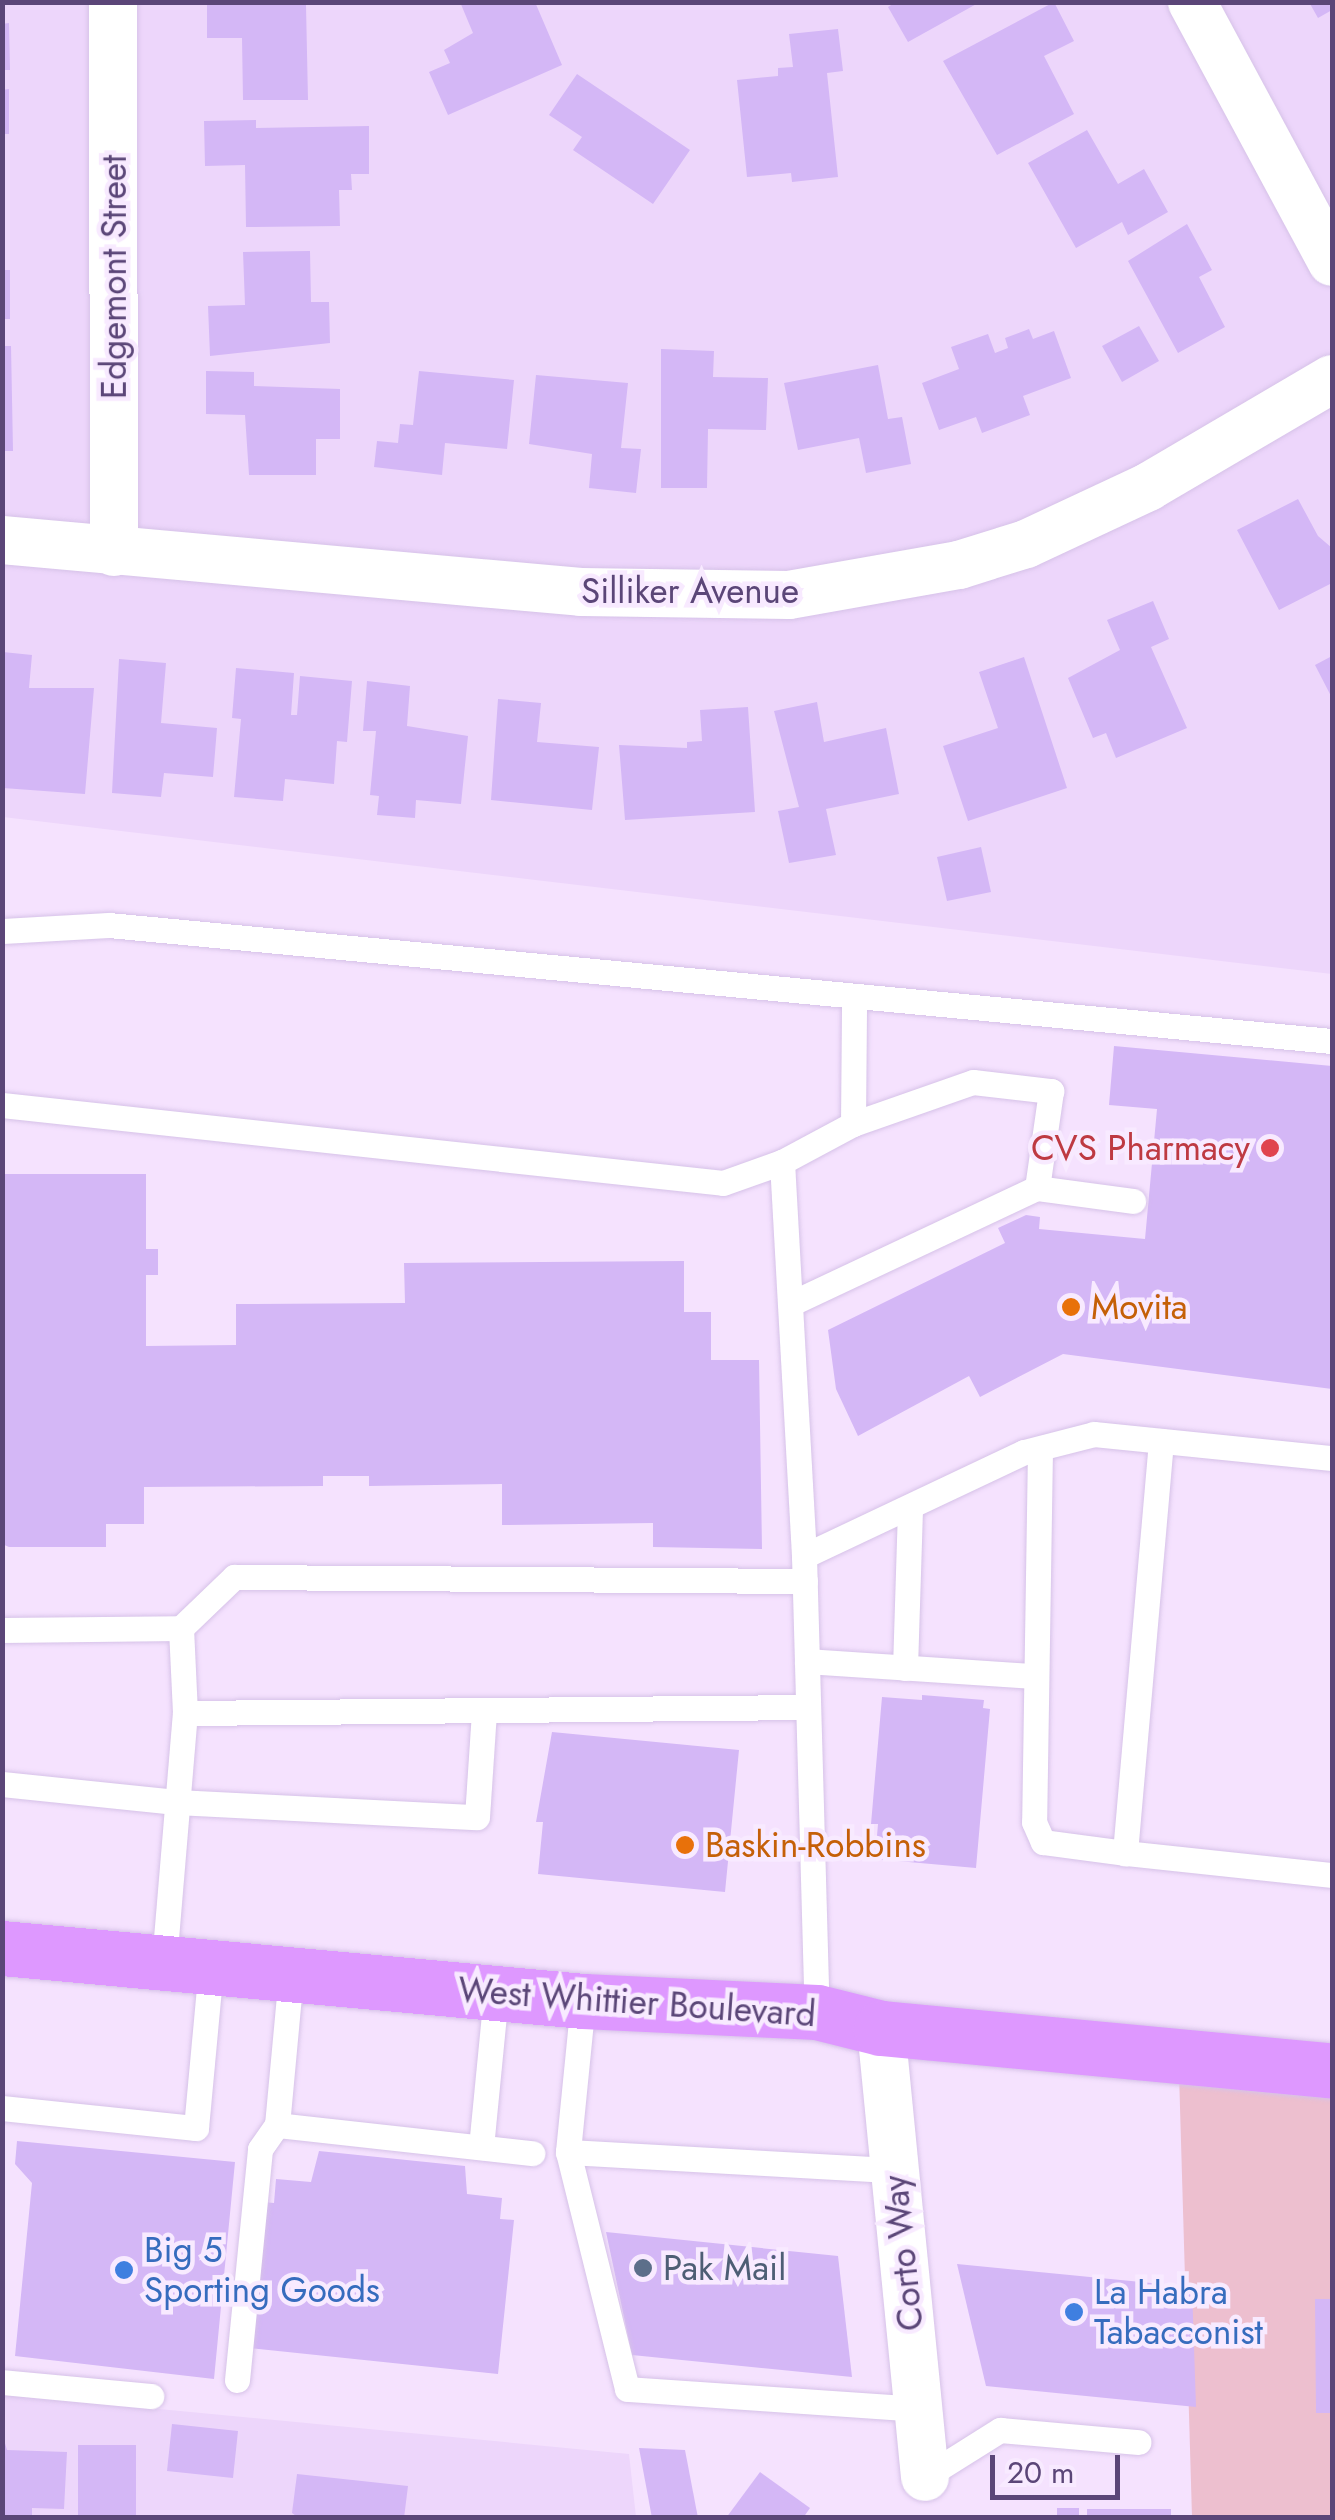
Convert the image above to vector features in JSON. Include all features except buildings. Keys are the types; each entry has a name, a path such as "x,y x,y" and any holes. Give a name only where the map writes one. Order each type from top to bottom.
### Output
{"main road":[{"name":"West Whittier Boulevard","path":"2,1948 583,2001 816,2012 880,2028 1332,2071"}],"street":[{"name":"Edgemont Street","path":"113,2 114,552"},
{"path":"1192,2 1332,262"},
{"name":"Silliker Avenue","path":"2,540 582,592 697,596 822,590 1026,544 1148,487 1332,379"},
{"name":"Corto Way","path":"880,2028 925,2477"}],"lane":[{"path":"2,931 109,925 1332,1041"},
{"path":"853,1124 854,997"},
{"path":"2,1105 724,1182 782,1162 853,1124 973,1082 1051,1091 1037,1188"},
{"path":"782,1162 805,1568 816,2012"},
{"path":"790,1304 1037,1188 1133,1201"},
{"path":"2,1630 180,1628 234,1577 805,1568 910,1507 1040,1449 1094,1434 1332,1458"},
{"path":"1126,1853 1160,1441"},
{"path":"1040,1449 1031,1798 1043,1842 1332,1874"},
{"path":"905,1668 910,1507"},
{"path":"2,2108 196,2128 165,1962 186,1714 180,1628"},
{"path":"807,1661 1034,1676"},
{"path":"186,1714 807,1707"},
{"path":"2,1784 176,1802 478,1817 484,1710"},
{"path":"238,2380 260,2149 277,2125 290,1974"},
{"path":"481,2147 496,1993"},
{"path":"583,2001 568,2152 627,2390 918,2409"},
{"path":"277,2125 532,2153"},
{"path":"568,2152 895,2170"},
{"path":"2,2382 151,2396"},
{"path":"925,2477 1000,2430 1138,2442"}],"shaded area":[{"path":"3,3 1332,3 1332,974 3,817"},
{"path":"1179,2073 1332,2087 1332,2517 1192,2517"},
{"path":"2,2394 629,2454 636,2517 3,2517"}],"place":[{"name":"CVS Pharmacy","path":"1270,1148"},
{"name":"Movita","path":"1071,1307"},
{"name":"Baskin-Robbins","path":"685,1845"},
{"name":"Pak Mail","path":"643,2268"},
{"name":"Big 5 Sporting Goods","path":"124,2270"},
{"name":"La Habra Tabacconist","path":"1074,2312"}]}
